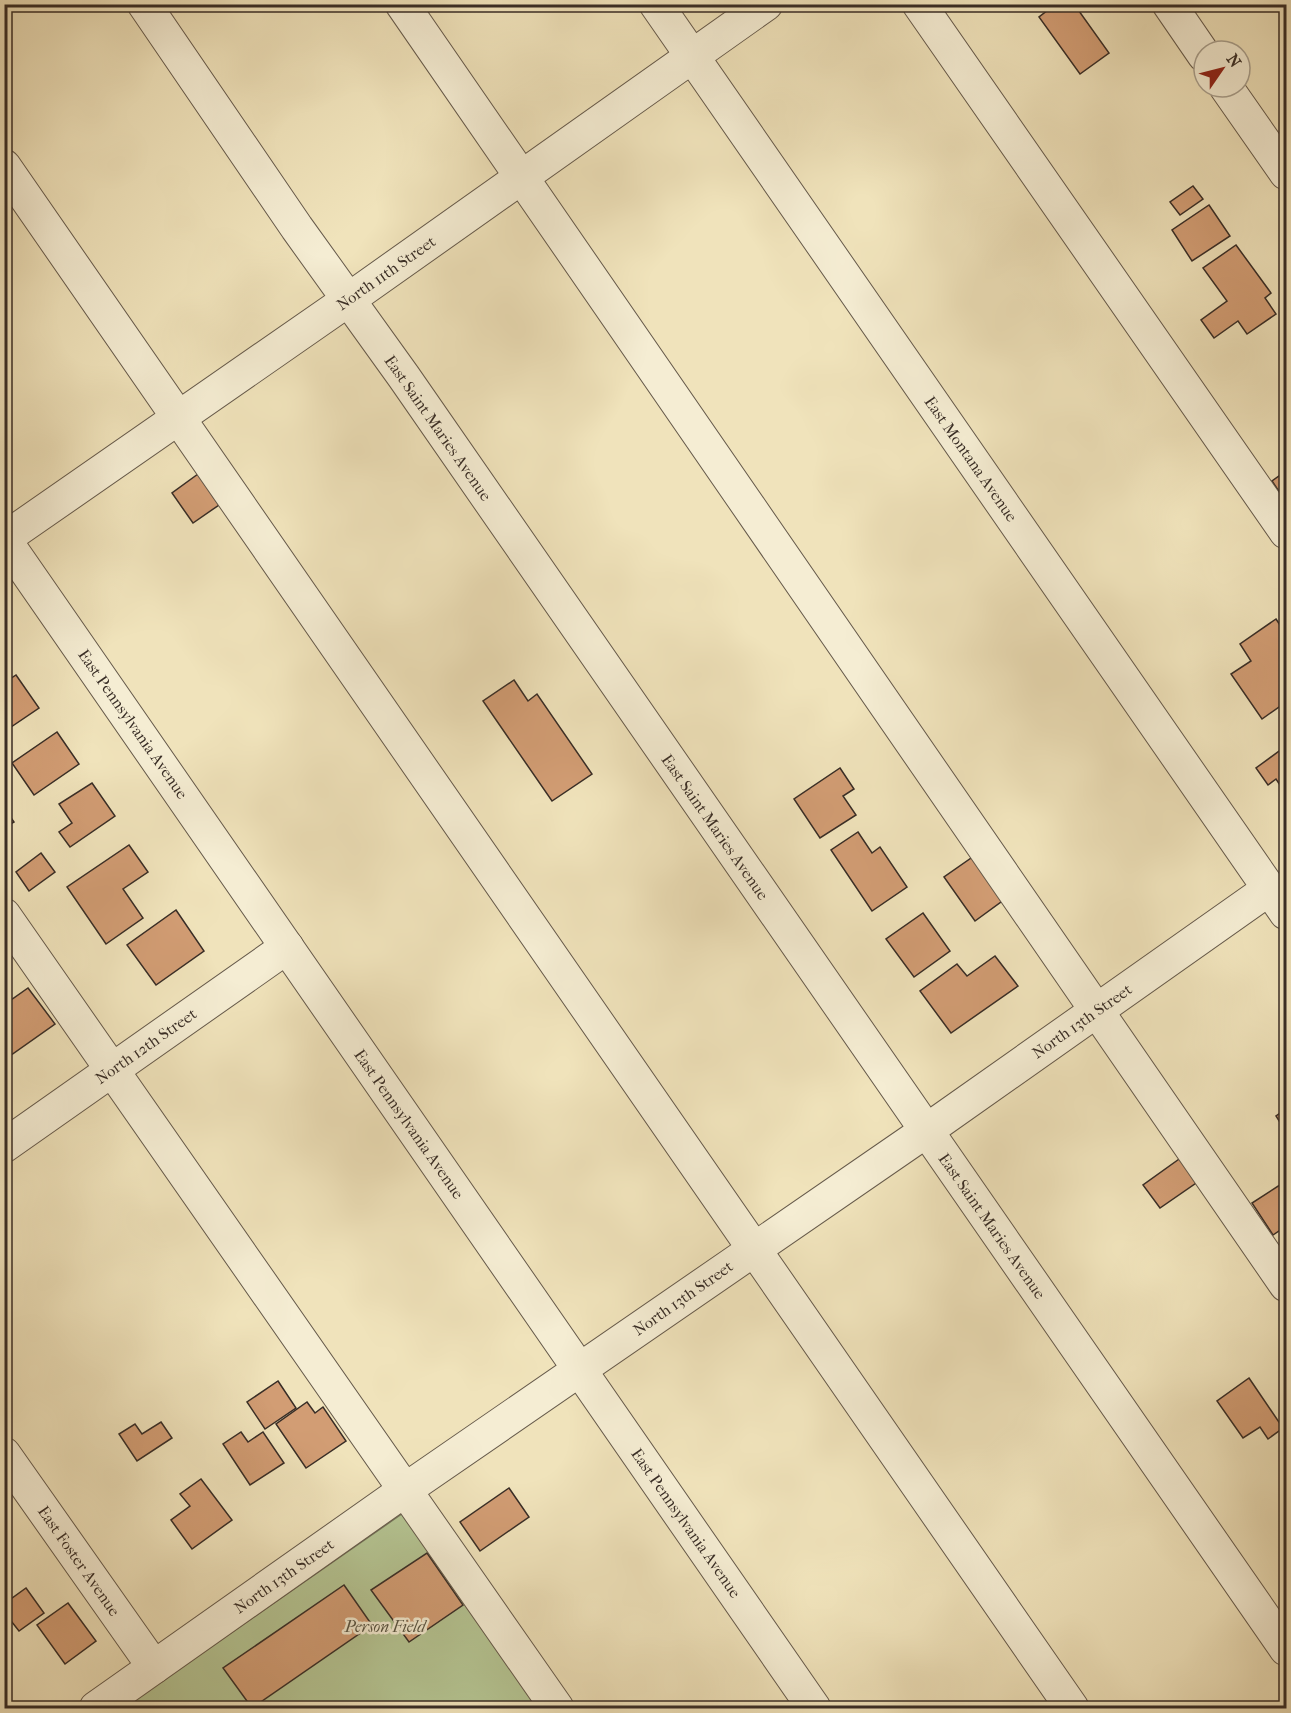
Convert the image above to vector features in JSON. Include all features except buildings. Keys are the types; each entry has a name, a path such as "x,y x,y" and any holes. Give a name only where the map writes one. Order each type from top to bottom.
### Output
{"street":[{"name":"East Saint Maries Avenue","path":"144,4 1287,1649"},
{"path":"402,4 1287,1285"},
{"name":"East Montana Avenue","path":"656,4 1278,901"},
{"name":"North 11th Street","path":"4,539 348,300 766,4"},
{"path":"919,4 1287,532"},
{"path":"1168,4 1193,39"},
{"path":"1235,99 1287,173"},
{"path":"4,166 1072,1708"},
{"name":"East Pennsylvania Avenue","path":"4,539 814,1708"},
{"name":"North 13th Street","path":"96,1708 405,1490 1096,1011 1278,901"},
{"path":"4,915 557,1708"},
{"name":"North 12th Street","path":"4,1146 287,947"},
{"name":"East Foster Avenue","path":"4,1454 154,1667"}],"green space":[{"name":"Person Field","path":"406,1511 544,1708 123,1708"}]}
